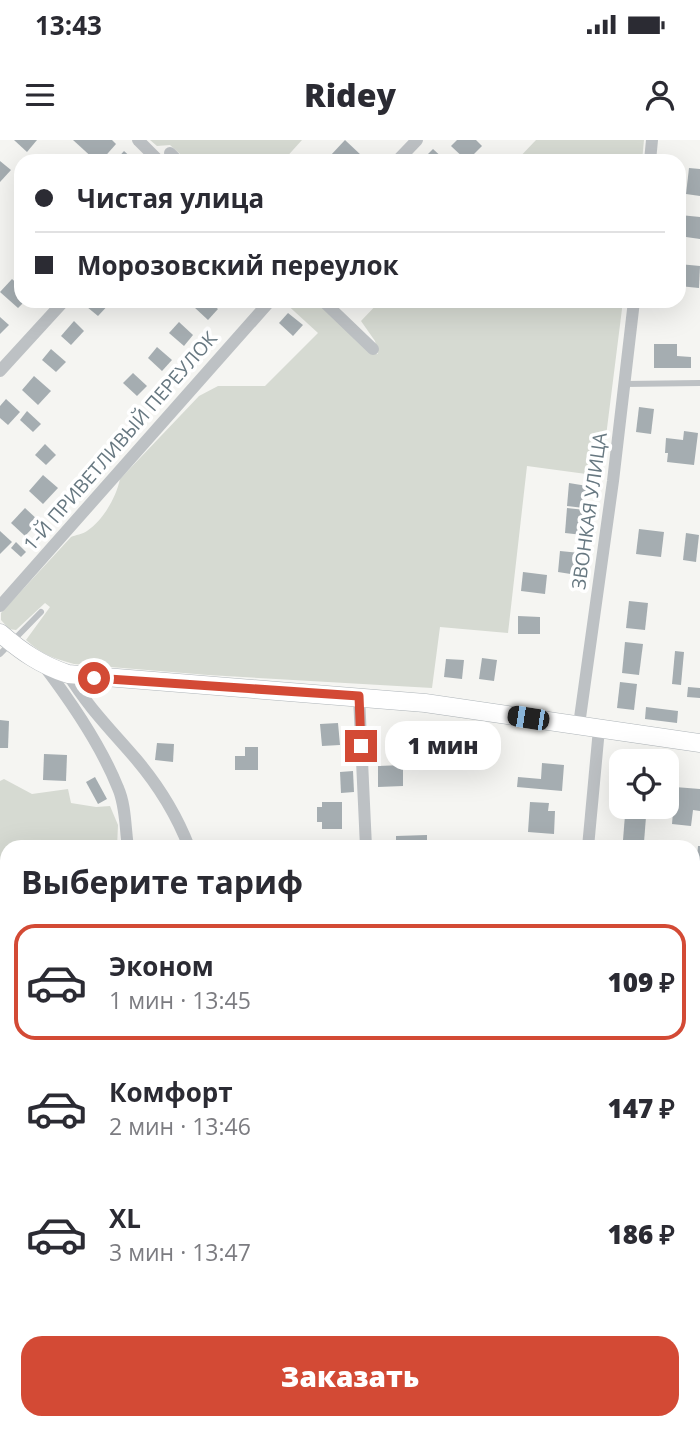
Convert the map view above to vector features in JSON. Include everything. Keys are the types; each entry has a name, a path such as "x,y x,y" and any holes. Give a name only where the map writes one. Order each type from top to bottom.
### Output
{"street":[{"path":"138,140 162,154"},
{"path":"404,154 417,140"},
{"path":"0,371 58,308"},
{"name":"1-Й ПРИВЕТЛИВЫЙ ПЕРЕУЛОК","path":"0,606 264,308"},
{"path":"330,308 373,349"},
{"name":"ЗВОНКАЯ УЛИЦА","path":"579,725 633,308"},
{"path":"4,644 44,666 68,674 425,703 700,743"},
{"path":"44,666 88,732 119,788 127,840"},
{"path":"68,674 96,714 138,762 179,822 186,840"},
{"path":"359,696 366,840"},
{"path":"589,840 599,729"}],"lane":[{"path":"625,384 700,383"},
{"path":"4,644 41,612"}],"shaded area":[{"path":"150,140 302,140 289,154 180,154 170,145 157,146"},
{"path":"536,140 644,140 643,154 523,154"},
{"path":"291,308 324,308 373,353 378,354 375,341 361,321 373,308 622,308 601,476 527,466 508,633 440,627 432,688 74,664 48,655 26,640 50,607 45,603 16,630 9,629 1,620 1,613 71,537 85,532 98,521 112,501 120,479 199,396 218,386 265,386 318,333"},
{"path":"4,779 32,794 68,789 71,803 110,806 118,825 117,840 0,840 0,781"}],"building":[{"path":"14,140 37,140 27,152"},
{"path":"73,140 112,140 116,144 107,154 88,154"},
{"path":"345,140 360,154 332,154"},
{"path":"457,140 476,140 482,146 474,154 460,154 451,146"},
{"path":"0,161 11,170 0,182"},
{"path":"689,168 700,169 700,196 686,194"},
{"path":"686,216 700,217 700,239 686,237"},
{"path":"686,265 700,266 699,288 686,287"},
{"path":"12,279 14,281 14,304 0,292"},
{"path":"88,308 105,308 98,316"},
{"path":"195,308 218,309 208,320"},
{"path":"288,313 303,325 293,336 279,323"},
{"path":"0,317 9,325 0,334"},
{"path":"74,321 84,331 71,345 61,336"},
{"path":"179,322 193,335 184,346 169,333"},
{"path":"654,344 677,344 677,356 691,357 691,368 654,368"},
{"path":"157,347 172,360 162,371 148,358"},
{"path":"51,349 66,362 56,372 42,360"},
{"path":"133,373 147,386 137,396 123,383"},
{"path":"34,376 51,391 38,405 22,390"},
{"path":"6,399 20,412 8,425 0,418 0,406"},
{"path":"639,407 654,409 651,434 636,432"},
{"path":"27,411 41,424 33,432 20,420"},
{"path":"684,431 698,433 694,465 667,462 666,438 683,440"},
{"path":"45,444 56,455 46,465 35,455"},
{"path":"43,475 58,488 43,504 29,491"},
{"path":"569,483 587,486 584,508 567,506"},
{"path":"25,508 39,521 25,536 11,523"},
{"path":"567,508 585,510 583,535 565,533"},
{"path":"639,529 664,532 661,557 636,554"},
{"path":"0,531 12,542 0,554"},
{"path":"686,533 699,535 696,562 683,560"},
{"path":"16,542 26,552 21,557 11,548"},
{"path":"560,551 580,553 577,575 558,572"},
{"path":"523,572 547,575 545,594 521,591"},
{"path":"629,601 648,603 645,630 626,628"},
{"path":"518,616 540,617 540,634 518,634"},
{"path":"625,642 643,644 639,675 622,673"},
{"path":"675,651 684,652 681,685 672,684"},
{"path":"482,658 497,660 494,681 479,679"},
{"path":"446,659 464,660 462,679 444,677"},
{"path":"620,682 637,684 634,710 617,708"},
{"path":"688,687 700,688 700,698 687,697"},
{"path":"646,707 678,711 677,723 645,719"},
{"path":"0,720 9,721 8,748 0,748"},
{"path":"338,723 340,745 322,746 320,724"},
{"path":"157,743 174,744 173,762 155,760"},
{"path":"245,747 258,747 258,770 235,770 235,756 245,756"},
{"path":"44,754 67,755 66,781 43,780"},
{"path":"542,763 564,765 562,791 517,787 518,777 541,779"},
{"path":"403,765 403,786 378,787 378,766"},
{"path":"353,771 354,792 341,793 340,772"},
{"path":"95,777 107,799 98,804 86,782"},
{"path":"679,787 700,789 700,811 693,810 691,826 672,824 672,819 679,819"},
{"path":"322,802 342,802 342,829 322,829 322,822 317,822 317,807 322,807"},
{"path":"530,802 549,803 548,811 555,811 554,834 528,832"},
{"path":"625,819 646,819 644,840 623,840"},
{"path":"427,835 427,840 396,840 396,836"}],"route":[{"path":"94,678 359,696 361,746"}]}
